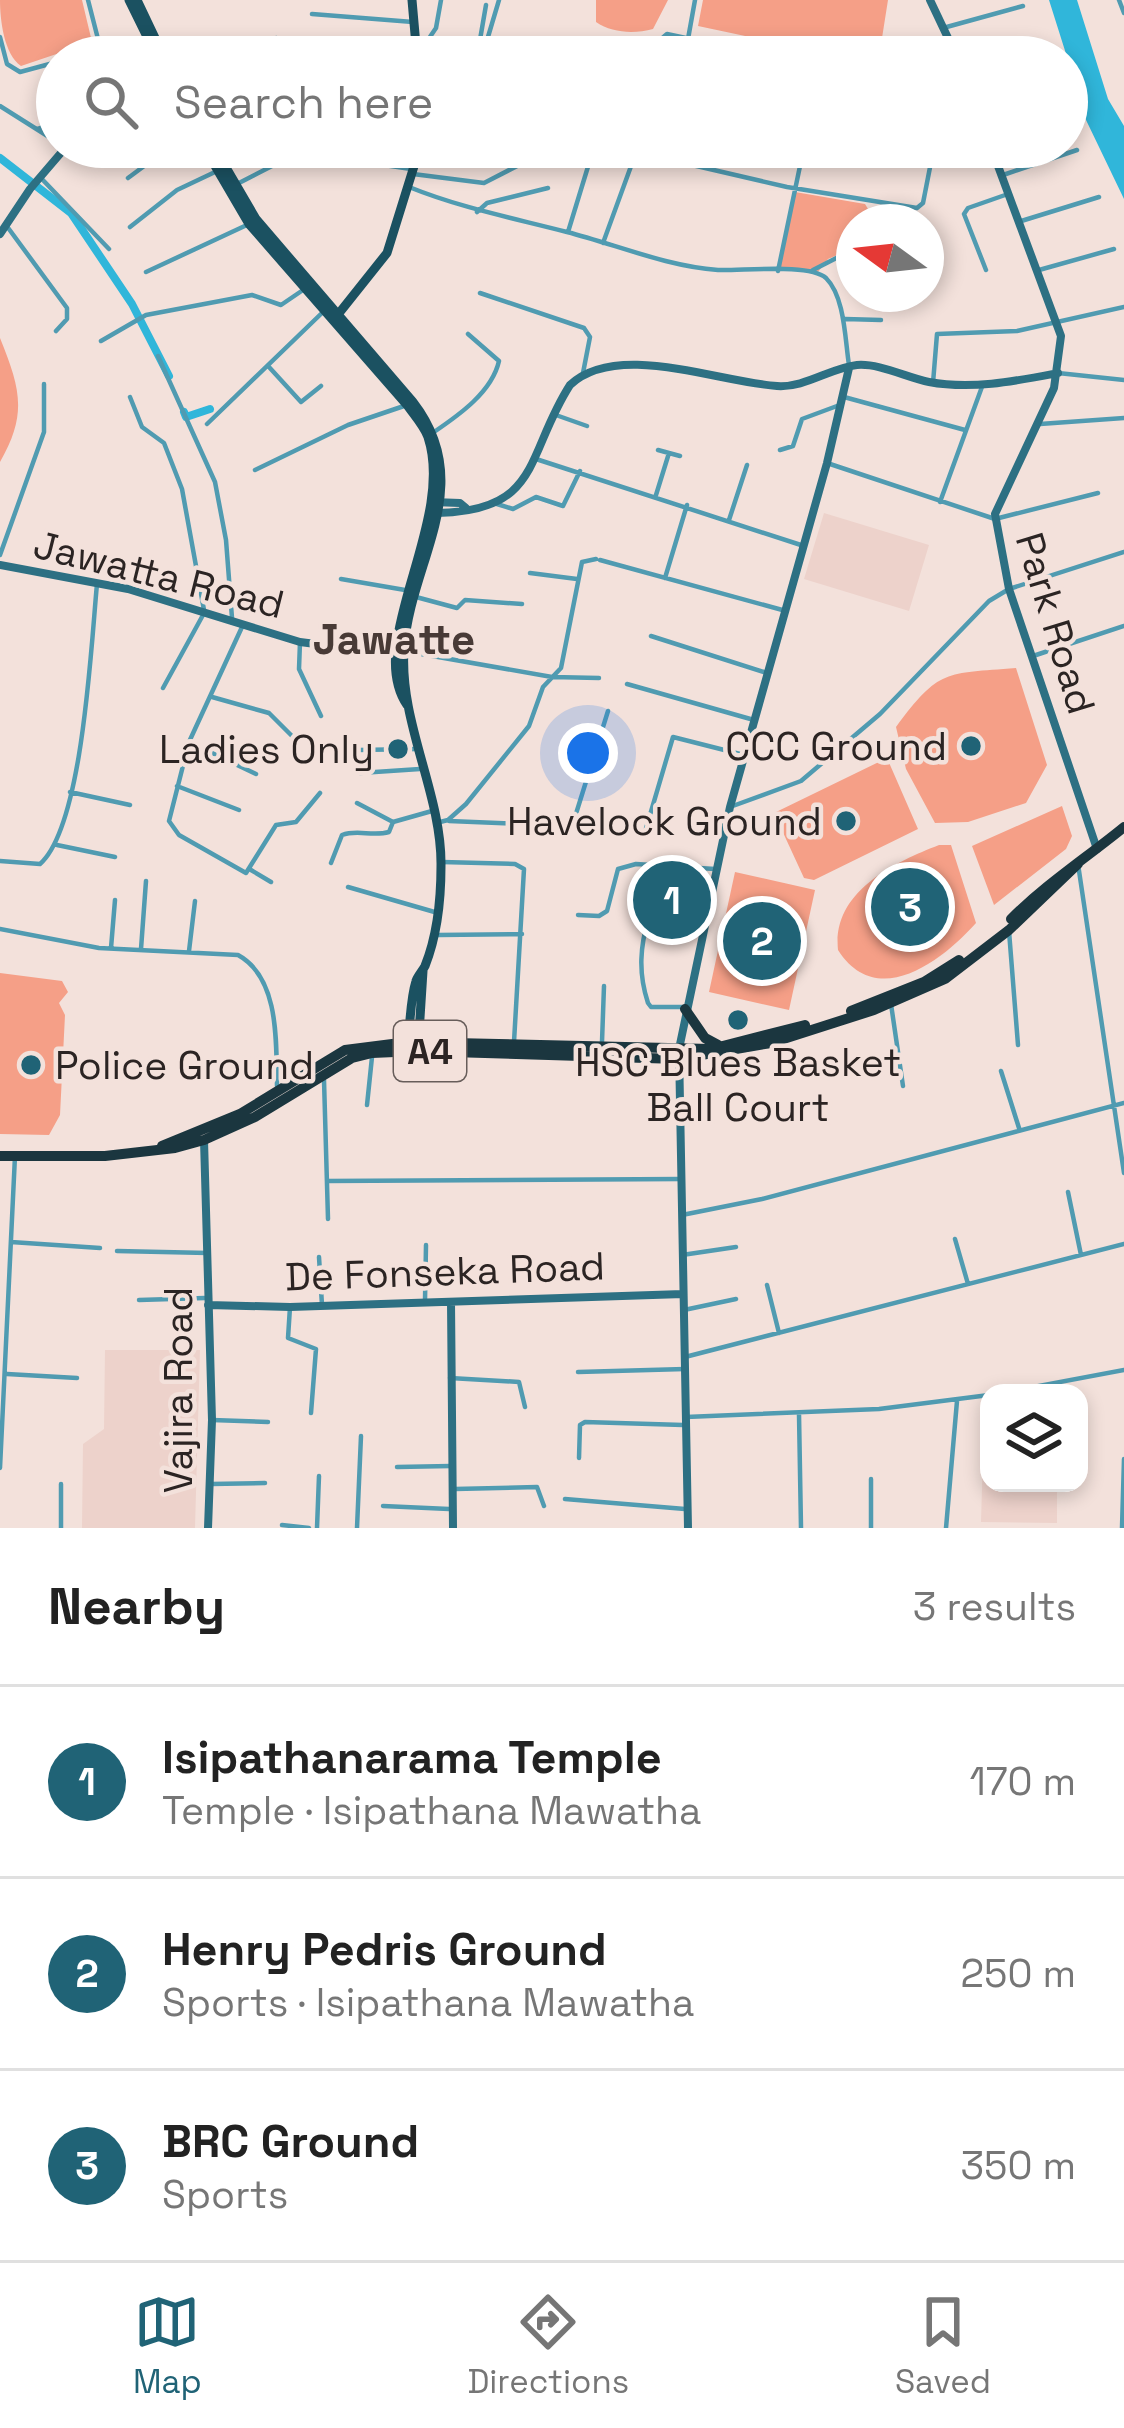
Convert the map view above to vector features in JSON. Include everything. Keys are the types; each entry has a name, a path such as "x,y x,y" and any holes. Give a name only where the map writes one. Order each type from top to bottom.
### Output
{"highway":[{"name":"A4","path":"0,1156 105,1156 160,1148 255,1117 352,1058 413,1046 679,1054 771,1043 891,1004 945,979 1009,930 1124,826"},
{"name":"A4","path":"203,1135 344,1050 514,1044 679,1054 838,1016 924,982 975,949 1050,881 1078,864"},
{"path":"685,1008 705,1038 721,1047"}],"main road":[{"path":"133,0 151,36"},
{"path":"412,0 415,36"},
{"path":"930,0 948,36"},
{"path":"3,229 48,168"},
{"path":"226,168 256,219 434,432 440,462 436,507 400,649 407,706 442,862 438,913 423,971 416,980 413,1046"},
{"path":"335,318 387,253 414,168"},
{"name":"Park Road","path":"999,168 1061,336 1058,373 1040,424 994,519 1009,590 1097,849"},
{"path":"218,170 249,224 304,290 335,318"},
{"path":"436,507 497,504 518,489 570,385 583,373 610,365 645,365 778,386 862,365 933,383 983,384 1058,373"},
{"path":"688,1528 679,1054 685,1008 730,807 805,546 849,368"},
{"path":"410,404 428,436 436,507"},
{"name":"Jawatta Road","path":"0,565 97,582 300,642 400,649"},
{"name":"Vajira Road","path":"203,1135 212,1420 208,1528"},
{"name":"De Fonseka Road","path":"208,1302 290,1307 683,1294"},
{"path":"451,1302 453,1528"}],"street":[{"path":"88,0 97,36"},
{"path":"431,36 441,0"},
{"path":"487,36 499,0"},
{"path":"688,36 694,0"},
{"path":"1119,0 1124,13"},
{"path":"482,36 486,5"},
{"path":"944,28 1023,6"},
{"path":"312,14 413,22"},
{"path":"0,37 7,64 20,72 36,69"},
{"path":"0,106 36,128"},
{"path":"128,178 141,168"},
{"path":"235,185 268,168"},
{"path":"390,168 484,182 512,168"},
{"path":"568,232 588,168"},
{"path":"603,243 630,168"},
{"path":"711,168 794,188 916,208 923,203 930,168"},
{"path":"778,271 798,168"},
{"path":"1002,175 1023,168"},
{"path":"130,227 177,190 218,170"},
{"path":"40,177 109,249"},
{"path":"409,187 477,212 715,270 813,270 836,258"},
{"path":"477,212 487,203 548,188"},
{"path":"986,270 964,214 968,208 1008,194"},
{"path":"1018,222 1099,197"},
{"path":"146,272 249,224"},
{"path":"3,229 67,308 67,320 56,331"},
{"path":"1038,271 1114,249"},
{"path":"813,270 829,280 842,319 849,368"},
{"path":"101,341 146,314 252,295 281,305 304,290"},
{"path":"480,293 584,328 590,338 583,373"},
{"path":"933,383 938,334 1017,331 1124,307"},
{"path":"207,424 324,311"},
{"path":"842,319 881,320"},
{"path":"434,432 475,398 497,371 499,362 491,351 468,334"},
{"path":"158,356 215,482 237,625 212,697 189,742 169,811 172,828 244,873 276,825 296,822 320,793"},
{"path":"269,367 303,402 321,386"},
{"path":"1058,373 1124,380"},
{"path":"0,555 44,432 44,384"},
{"path":"940,502 983,384"},
{"path":"130,398 142,427 164,443 182,489 204,615 163,688"},
{"path":"780,450 793,446 802,419 843,400 965,430"},
{"path":"255,470 348,425 410,404"},
{"path":"553,414 587,426"},
{"path":"1040,424 1124,418"},
{"path":"658,450 680,456"},
{"path":"656,495 669,453"},
{"path":"535,458 805,546"},
{"path":"827,463 994,519 1098,493"},
{"path":"729,520 746,464"},
{"path":"497,504 513,509 536,497 563,506 580,471"},
{"path":"665,578 688,506"},
{"path":"730,807 801,781 880,714 989,601 1124,552"},
{"path":"448,820 529,726 543,686 564,662 581,562 587,558 786,611"},
{"path":"530,573 578,579"},
{"path":"341,580 455,608 465,600 522,604"},
{"path":"0,861 40,864 57,845 83,725 97,582"},
{"path":"1033,656 1124,626"},
{"path":"651,636 767,673"},
{"path":"300,642 299,669 321,716"},
{"path":"400,649 552,677 599,678"},
{"path":"627,684 754,721"},
{"path":"212,697 269,713 298,742"},
{"path":"357,803 393,822 433,817 567,826 575,817 608,711"},
{"path":"645,832 673,737 744,755"},
{"path":"189,742 256,774"},
{"path":"358,750 416,749"},
{"path":"360,773 422,768"},
{"path":"176,785 238,810"},
{"path":"70,792 130,806"},
{"path":"331,863 342,835 353,831 380,835 393,822"},
{"path":"57,845 116,857"},
{"path":"442,862 522,865 523,934 514,1044"},
{"path":"578,915 598,916 607,911 618,868 636,864 715,868"},
{"path":"1078,864 1124,1173"},
{"path":"250,870 271,882"},
{"path":"141,950 146,881"},
{"path":"348,887 438,913"},
{"path":"111,948 115,900"},
{"path":"189,952 195,901"},
{"path":"649,917 641,942 648,1003 685,1008"},
{"path":"0,929 111,948 238,955 257,968 272,1013 277,1092"},
{"path":"1009,930 1018,1045"},
{"path":"432,935 523,934"},
{"path":"602,1047 604,986"},
{"path":"891,1004 903,1086"},
{"path":"367,1105 372,1053"},
{"path":"1001,1071 1019,1129"},
{"path":"323,1074 328,1219"},
{"path":"682,1215 762,1199 1124,1103"},
{"path":"0,1468 15,1156"},
{"path":"327,1181 681,1179"},
{"path":"1068,1192 1081,1255"},
{"path":"955,1239 968,1285"},
{"path":"11,1242 100,1248"},
{"path":"425,1301 426,1244"},
{"path":"685,1358 1124,1244"},
{"path":"682,1256 736,1247"},
{"name":"Vajira Road","path":"117,1251 208,1253"},
{"path":"319,1257 322,1305"},
{"path":"767,1286 779,1333"},
{"path":"684,1310 736,1299"},
{"name":"De Fonseka Road","path":"139,1300 208,1302"},
{"path":"290,1307 288,1338 316,1349 310,1413"},
{"path":"578,1372 685,1370"},
{"path":"1049,1384 1124,1370"},
{"path":"7,1374 77,1378"},
{"path":"450,1378 519,1382 525,1407"},
{"path":"579,1458 581,1423 799,1414 980,1397"},
{"path":"946,1528 958,1401"},
{"path":"799,1414 802,1528"},
{"path":"212,1420 268,1422"},
{"path":"357,1528 362,1436"},
{"path":"1121,1528 1124,1460"},
{"path":"397,1468 453,1466"},
{"path":"282,1525 313,1528 319,1476"},
{"path":"871,1479 872,1528"},
{"path":"210,1484 266,1483"},
{"path":"61,1484 61,1528"},
{"path":"454,1489 537,1487 544,1506"},
{"path":"565,1499 688,1509"},
{"path":"383,1506 453,1509"}],"shaded area":[{"path":"0,0 82,0 91,36 36,36 36,61 21,66 2,27"},
{"path":"596,0 668,0 653,29 631,32 596,22"},
{"path":"703,0 888,0 882,36 745,36 698,26"},
{"path":"795,192 865,204 836,204 836,256 818,272 780,269"},
{"path":"0,338 16,386 18,414 0,462"},
{"path":"824,513 929,545 909,611 804,579"},
{"name":"CCC Ground","path":"1016,668 1047,765 1026,803 968,822 935,823 906,769 896,727 923,694 946,678"},
{"name":"Havelock Ground","path":"887,758 918,829 814,880 804,878 774,813"},
{"path":"1062,806 1072,836 1066,849 994,905 972,846"},
{"path":"939,845 951,845 976,923 946,952 909,974 871,977 854,968 838,950 839,930 855,896 885,871"},
{"path":"735,872 815,890 789,1010 709,992"},
{"name":"Police Ground","path":"0,973 62,981 68,992 59,1003 65,1015 60,1115 49,1135 0,1134"},
{"path":"105,1350 200,1350 195,1528 82,1528 83,1444 104,1429"},
{"path":"982,1492 1057,1492 1057,1523 981,1522"}],"water":[{"path":"1049,0 1077,0 1108,99 1124,126 1124,199 1088,124 1088,36 1060,36"}],"waterway":[{"path":"0,158 71,213 132,304 169,376"},
{"path":"184,412 186,417 210,409"}],"place":[{"name":"CCC Ground","path":"971,746"},
{"name":"Ladies Only","path":"398,749"},
{"name":"Havelock Ground","path":"846,821"},
{"name":"Isipathanarama Temple","path":"672,900"},
{"name":"BRC Ground","path":"910,907"},
{"name":"Henry Pedris Ground","path":"762,941"},
{"name":"HSC Blues Basket Ball Court","path":"738,1020"},
{"name":"Police Ground","path":"31,1065"}],"district":[{"name":"Jawatte","path":"394,639"}]}
